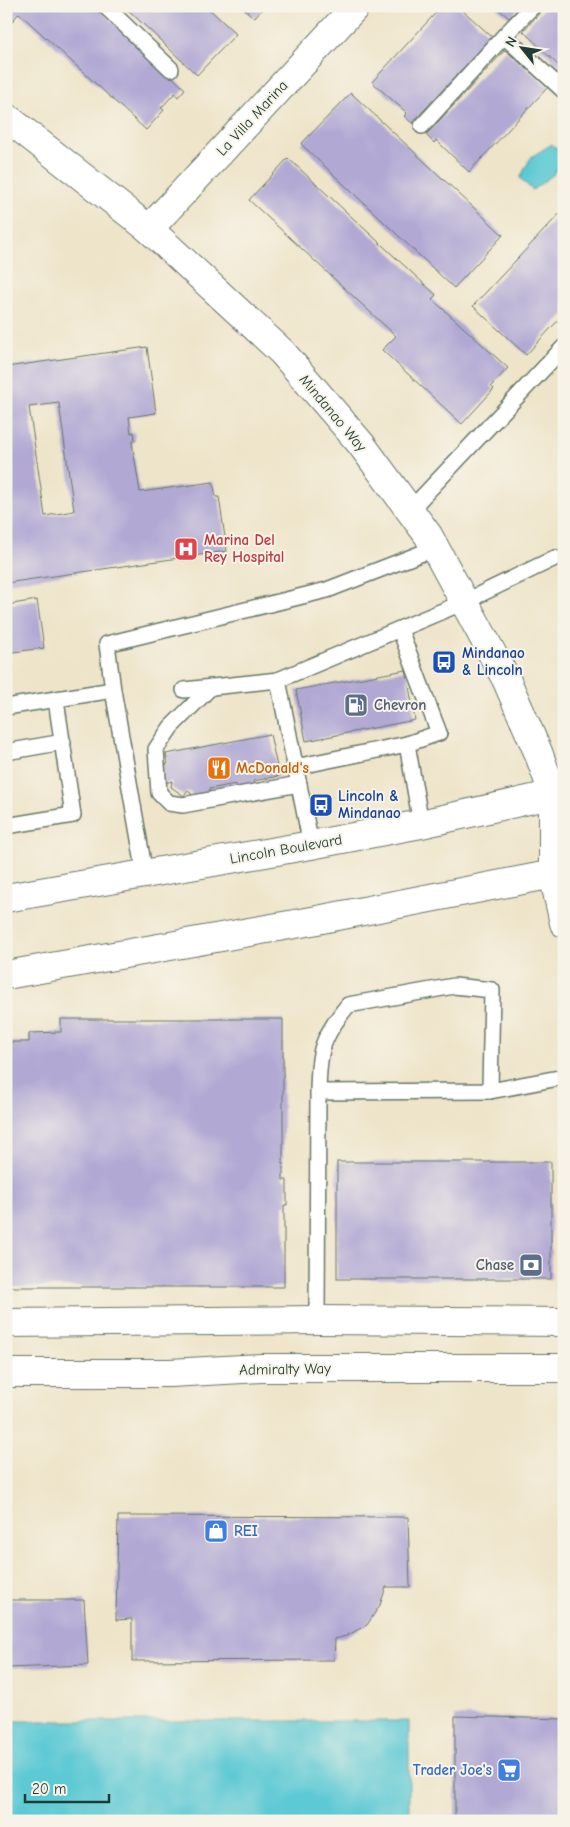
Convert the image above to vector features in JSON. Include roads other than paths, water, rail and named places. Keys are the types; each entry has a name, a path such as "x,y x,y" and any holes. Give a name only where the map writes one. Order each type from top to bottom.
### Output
{"main road":[{"name":"La Villa Marina","path":"149,229 356,6"},
{"name":"Mindanao Way","path":"6,117 149,229 282,352 361,444 410,510 435,548 506,679 560,798 558,873 564,923"},
{"name":"Lincoln Boulevard","path":"6,898 311,845 560,798"},
{"path":"6,975 312,921 558,873"},
{"path":"6,1323 317,1320 564,1322"},
{"name":"Admiralty Way","path":"6,1373 170,1373 261,1368 564,1368"}],"lane":[{"path":"105,6 171,69"},
{"path":"422,126 533,6"},
{"path":"504,36 564,91"},
{"path":"410,510 564,347"},
{"path":"145,874 113,690 108,644 327,590 435,548"},
{"path":"184,690 278,680 464,602 554,558"},
{"path":"295,767 406,744 439,733 400,630"},
{"path":"278,680 311,845"},
{"path":"211,687 171,727 156,749 159,793 169,804 183,805 299,784"},
{"path":"6,707 113,690"},
{"path":"6,826 73,815 56,700"},
{"path":"6,752 63,742"},
{"path":"406,744 421,824"},
{"path":"317,1320 318,1055 331,1026 348,1005 454,986 492,990 490,1091"},
{"path":"318,1092 490,1091 564,1077"}],"water":[{"path":"552,144 564,157 553,175 532,190 520,178 531,157"},
{"path":"6,1721 409,1721 409,1821 6,1821"}],"place":[{"name":"Marina Del Rey Hospital","path":"186,549"},
{"name":"Mindanao & Lincoln","path":"444,662"},
{"name":"Chevron","path":"356,705"},
{"name":"McDonald's","path":"219,768"},
{"name":"Lincoln & Mindanao","path":"321,805"},
{"name":"Chase","path":"531,1265"},
{"name":"REI","path":"216,1531"},
{"name":"Trader Joe's","path":"509,1770"}]}
